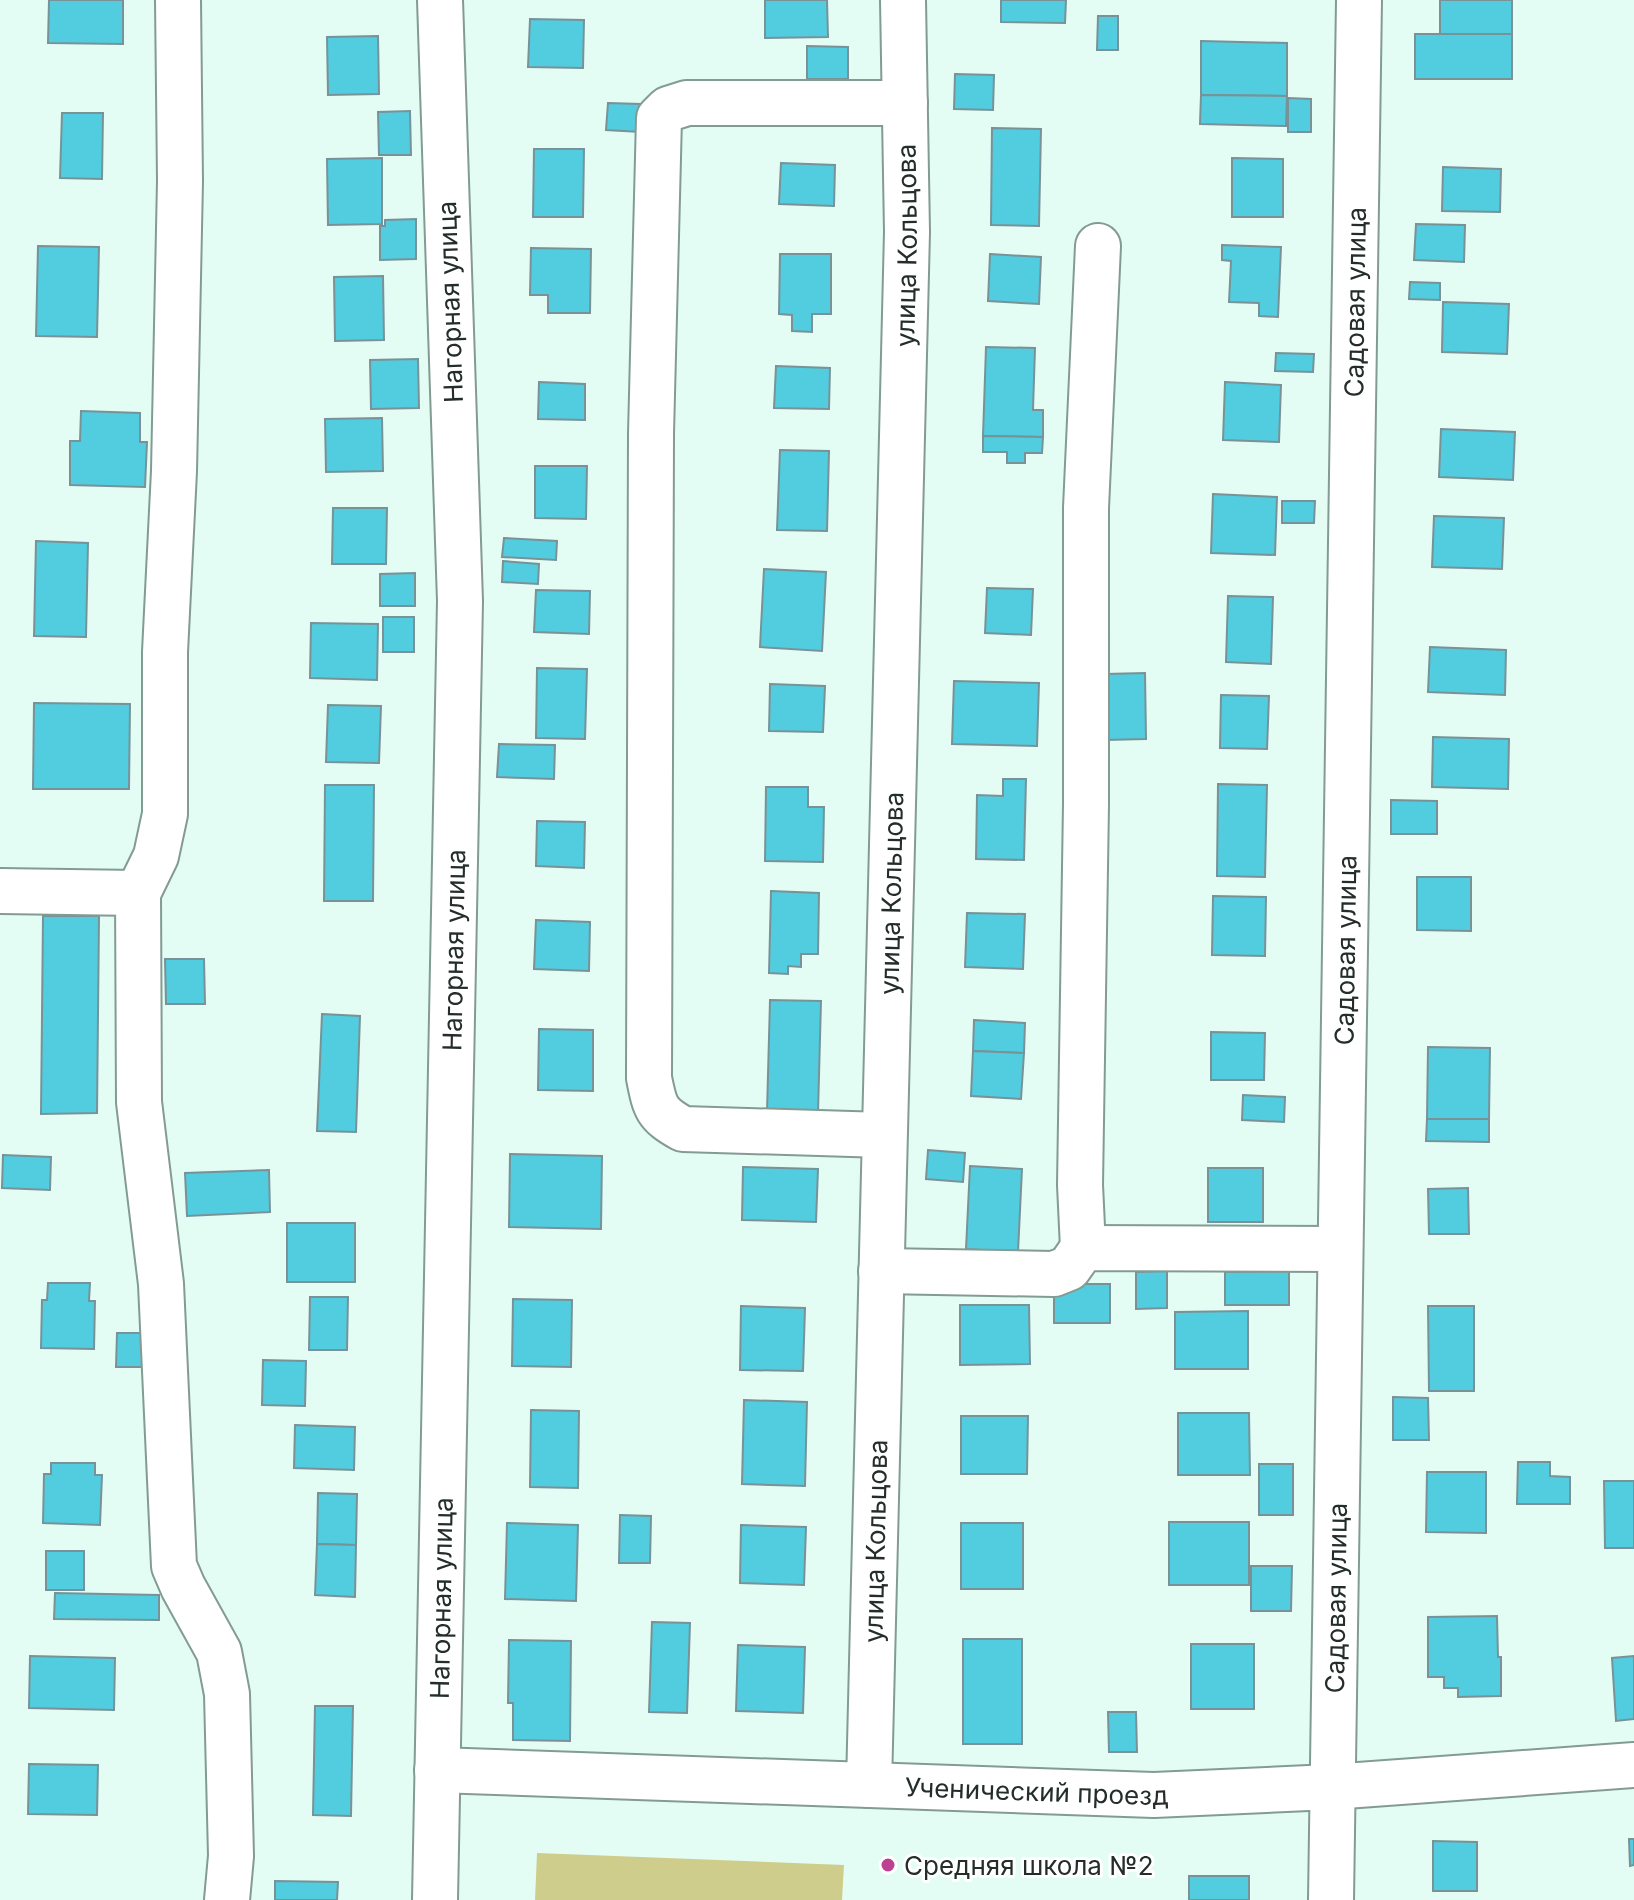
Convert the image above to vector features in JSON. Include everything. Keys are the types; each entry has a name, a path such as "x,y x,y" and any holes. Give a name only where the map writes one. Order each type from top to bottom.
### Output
{"street":[{"path":"178,0 179,197 174,471 165,652 165,814 156,856 138,893 139,1102 161,1284 174,1566 219,1652 227,1694 231,1856 227,1900"},
{"name":"Нагорная улица","path":"435,1900 460,601 440,0"},
{"name":"улица Кольцова","path":"869,1785 907,232 903,0"},
{"name":"Садовая улица","path":"1331,1900 1359,0"},
{"path":"884,1135 683,1129 665,1119 654,1105 649,1078 651,434 659,118 668,109 687,103 905,103"},
{"path":"881,1271 1054,1274 1069,1268 1083,1248 1080,1185 1086,804 1086,508 1098,246"},
{"path":"0,891 138,893"},
{"path":"1083,1248 1340,1249"},
{"name":"Ученический проезд","path":"437,1770 1154,1795 1331,1787 1634,1765"}],"shaded area":[{"path":"537,1853 844,1865 842,1900 535,1900"}],"building":[{"path":"49,0 123,0 123,44 48,43"},
{"path":"765,0 827,0 828,37 765,38"},
{"path":"1001,0 1066,0 1065,23 1001,22"},
{"path":"1440,0 1512,0 1512,34 1440,34"},
{"path":"1098,16 1118,16 1118,50 1097,50"},
{"path":"530,19 584,20 583,68 528,67"},
{"path":"1415,34 1512,34 1512,79 1415,79"},
{"path":"378,36 379,94 328,95 327,37"},
{"path":"1201,41 1287,43 1287,96 1201,95"},
{"path":"807,46 848,47 848,79 807,79"},
{"path":"955,74 994,75 993,110 954,109"},
{"path":"1201,95 1287,96 1286,126 1200,124"},
{"path":"1288,98 1311,99 1311,132 1288,132"},
{"path":"608,103 641,104 640,132 606,130"},
{"path":"410,111 411,155 379,155 378,112"},
{"path":"62,113 103,113 102,179 60,178"},
{"path":"992,128 1041,129 1039,226 991,225"},
{"path":"534,149 584,149 583,217 533,217"},
{"path":"382,158 382,224 328,225 327,159"},
{"path":"1232,158 1283,159 1283,217 1232,217"},
{"path":"781,163 835,165 834,206 779,204"},
{"path":"1443,167 1501,169 1500,212 1442,211"},
{"path":"416,219 416,259 380,260 380,226 385,226 385,220"},
{"path":"1416,224 1465,225 1464,262 1414,260"},
{"path":"1222,245 1281,247 1278,317 1259,316 1259,303 1229,302 1231,261 1222,260"},
{"path":"38,246 99,247 97,337 36,336"},
{"path":"531,248 591,249 590,313 548,313 548,295 530,295"},
{"path":"780,254 831,254 831,314 812,314 812,332 792,331 792,315 779,314"},
{"path":"990,254 1041,257 1039,304 988,301"},
{"path":"383,276 384,340 335,341 334,277"},
{"path":"1410,282 1440,283 1440,300 1409,299"},
{"path":"1443,302 1509,304 1507,354 1442,352"},
{"path":"986,347 1035,348 1033,410 1043,410 1043,437 983,436"},
{"path":"1276,353 1314,354 1313,372 1275,371"},
{"path":"418,359 419,408 371,409 370,360"},
{"path":"776,366 830,368 829,409 774,408"},
{"path":"539,382 585,384 585,420 538,419"},
{"path":"1225,382 1281,385 1279,442 1223,440"},
{"path":"81,411 140,413 140,442 147,442 145,487 70,485 70,441 80,441"},
{"path":"382,418 383,471 326,472 325,419"},
{"path":"1441,429 1515,432 1513,480 1439,477"},
{"path":"983,436 1043,437 1042,453 1025,453 1025,463 1007,463 1007,452 983,452"},
{"path":"780,450 829,451 827,531 777,530"},
{"path":"535,466 587,466 586,519 535,518"},
{"path":"1213,494 1277,497 1275,555 1211,553"},
{"path":"1282,501 1315,501 1314,523 1282,523"},
{"path":"333,508 387,508 386,564 332,564"},
{"path":"1434,516 1504,518 1502,569 1432,567"},
{"path":"504,538 557,541 556,560 502,557"},
{"path":"36,541 88,543 86,637 34,636"},
{"path":"503,561 539,564 538,584 502,582"},
{"path":"764,569 826,572 822,651 760,647"},
{"path":"415,573 415,606 380,606 380,574"},
{"path":"987,588 1033,589 1031,635 985,633"},
{"path":"536,590 590,591 589,634 534,632"},
{"path":"1228,596 1273,597 1271,664 1226,662"},
{"path":"383,617 414,617 414,652 383,652"},
{"path":"311,623 378,624 377,680 310,678"},
{"path":"1430,647 1506,650 1505,695 1428,692"},
{"path":"537,668 587,669 585,739 536,738"},
{"path":"1145,673 1146,739 1106,740 1105,674"},
{"path":"954,681 1039,683 1037,746 952,744"},
{"path":"770,684 825,686 823,732 769,731"},
{"path":"1221,695 1269,696 1267,749 1220,748"},
{"path":"34,703 130,704 129,789 33,789"},
{"path":"328,705 381,706 379,763 326,762"},
{"path":"1433,737 1509,739 1508,789 1432,787"},
{"path":"499,744 555,745 554,779 497,777"},
{"path":"1003,779 1026,779 1024,860 976,859 977,795 1003,796"},
{"path":"1218,784 1267,785 1265,877 1217,876"},
{"path":"325,785 374,785 373,901 324,901"},
{"path":"766,787 808,787 808,807 824,807 823,862 765,861"},
{"path":"1391,800 1437,801 1437,834 1391,834"},
{"path":"537,821 585,822 584,868 536,866"},
{"path":"1417,877 1471,877 1471,931 1417,930"},
{"path":"771,891 819,893 818,954 801,954 801,967 788,966 788,974 769,973"},
{"path":"1213,896 1266,897 1265,956 1212,955"},
{"path":"967,913 1025,914 1023,969 965,967"},
{"path":"43,916 99,916 97,1113 41,1114"},
{"path":"536,920 590,922 589,971 534,969"},
{"path":"165,959 204,959 205,1004 166,1004"},
{"path":"770,1000 821,1001 818,1113 767,1112"},
{"path":"322,1014 360,1016 356,1132 317,1131"},
{"path":"974,1020 1025,1023 1024,1053 973,1051"},
{"path":"539,1029 593,1030 593,1091 538,1090"},
{"path":"1211,1032 1265,1033 1264,1080 1211,1080"},
{"path":"1428,1047 1490,1048 1489,1119 1427,1119"},
{"path":"973,1051 1024,1053 1021,1099 971,1096"},
{"path":"1243,1095 1285,1097 1284,1122 1242,1120"},
{"path":"1427,1119 1489,1119 1489,1142 1426,1141"},
{"path":"928,1150 965,1153 963,1182 926,1179"},
{"path":"510,1154 602,1156 601,1229 509,1227"},
{"path":"3,1155 51,1157 50,1190 2,1188"},
{"path":"970,1166 1022,1169 1018,1252 966,1249"},
{"path":"743,1167 818,1169 816,1222 742,1220"},
{"path":"1208,1168 1263,1168 1263,1222 1208,1222"},
{"path":"269,1170 270,1212 187,1216 185,1173"},
{"path":"1468,1188 1469,1234 1429,1234 1428,1189"},
{"path":"287,1223 355,1223 355,1282 287,1282"},
{"path":"1167,1271 1167,1308 1136,1309 1136,1272"},
{"path":"1289,1271 1289,1305 1225,1305 1225,1272"},
{"path":"48,1283 90,1283 89,1301 95,1301 94,1349 41,1348 42,1300 47,1300"},
{"path":"1054,1284 1110,1284 1110,1323 1054,1323"},
{"path":"310,1297 348,1297 347,1350 309,1350"},
{"path":"513,1299 572,1300 571,1367 512,1366"},
{"path":"960,1305 1029,1305 1030,1364 960,1365"},
{"path":"741,1306 805,1308 803,1371 740,1370"},
{"path":"1428,1306 1474,1306 1474,1391 1429,1391"},
{"path":"1248,1311 1248,1369 1175,1369 1175,1312"},
{"path":"117,1333 147,1333 146,1367 116,1367"},
{"path":"263,1360 306,1361 305,1406 262,1405"},
{"path":"1393,1397 1428,1398 1429,1440 1393,1440"},
{"path":"744,1400 807,1402 805,1486 742,1484"},
{"path":"531,1410 579,1411 578,1488 530,1487"},
{"path":"1178,1413 1249,1413 1250,1475 1178,1475"},
{"path":"961,1416 1028,1416 1027,1474 961,1474"},
{"path":"295,1425 355,1427 354,1470 294,1468"},
{"path":"1518,1462 1550,1462 1550,1476 1570,1477 1570,1504 1517,1504"},
{"path":"51,1463 95,1463 95,1475 102,1475 100,1525 43,1523 44,1474 51,1474"},
{"path":"1259,1464 1293,1464 1293,1515 1259,1515"},
{"path":"1427,1472 1486,1472 1486,1533 1426,1532"},
{"path":"1604,1481 1634,1481 1634,1548 1605,1548"},
{"path":"318,1493 357,1494 356,1545 317,1544"},
{"path":"620,1515 651,1516 650,1563 619,1563"},
{"path":"1169,1522 1249,1522 1249,1585 1169,1585"},
{"path":"507,1523 578,1525 576,1601 505,1599"},
{"path":"961,1523 1023,1523 1023,1589 961,1589"},
{"path":"741,1525 806,1527 804,1585 740,1583"},
{"path":"317,1544 356,1545 355,1597 315,1595"},
{"path":"46,1551 84,1551 84,1590 46,1590"},
{"path":"1251,1566 1292,1566 1291,1611 1251,1611"},
{"path":"55,1593 159,1595 159,1620 54,1619"},
{"path":"1497,1616 1501,1696 1458,1697 1458,1688 1444,1688 1444,1677 1428,1677 1428,1617"},
{"path":"652,1622 690,1623 687,1713 649,1712"},
{"path":"963,1639 1022,1639 1022,1744 963,1744"},
{"path":"509,1640 571,1641 570,1741 513,1740 513,1703 508,1703"},
{"path":"1191,1644 1254,1644 1254,1709 1191,1709"},
{"path":"738,1645 805,1647 803,1713 736,1711"},
{"path":"30,1656 115,1658 114,1710 29,1708"},
{"path":"1634,1656 1634,1719 1616,1721 1612,1658"},
{"path":"315,1706 353,1706 351,1816 313,1815"},
{"path":"1108,1712 1136,1712 1137,1752 1109,1752"},
{"path":"29,1764 98,1765 97,1815 28,1814"},
{"path":"1629,1839 1634,1839 1634,1865 1630,1866"},
{"path":"1433,1841 1477,1842 1477,1891 1433,1891"},
{"path":"1189,1876 1249,1876 1249,1900 1189,1900"},
{"path":"275,1881 338,1882 337,1900 275,1900"}],"place":[{"name":"Средняя школа №2","path":"888,1865"}]}
